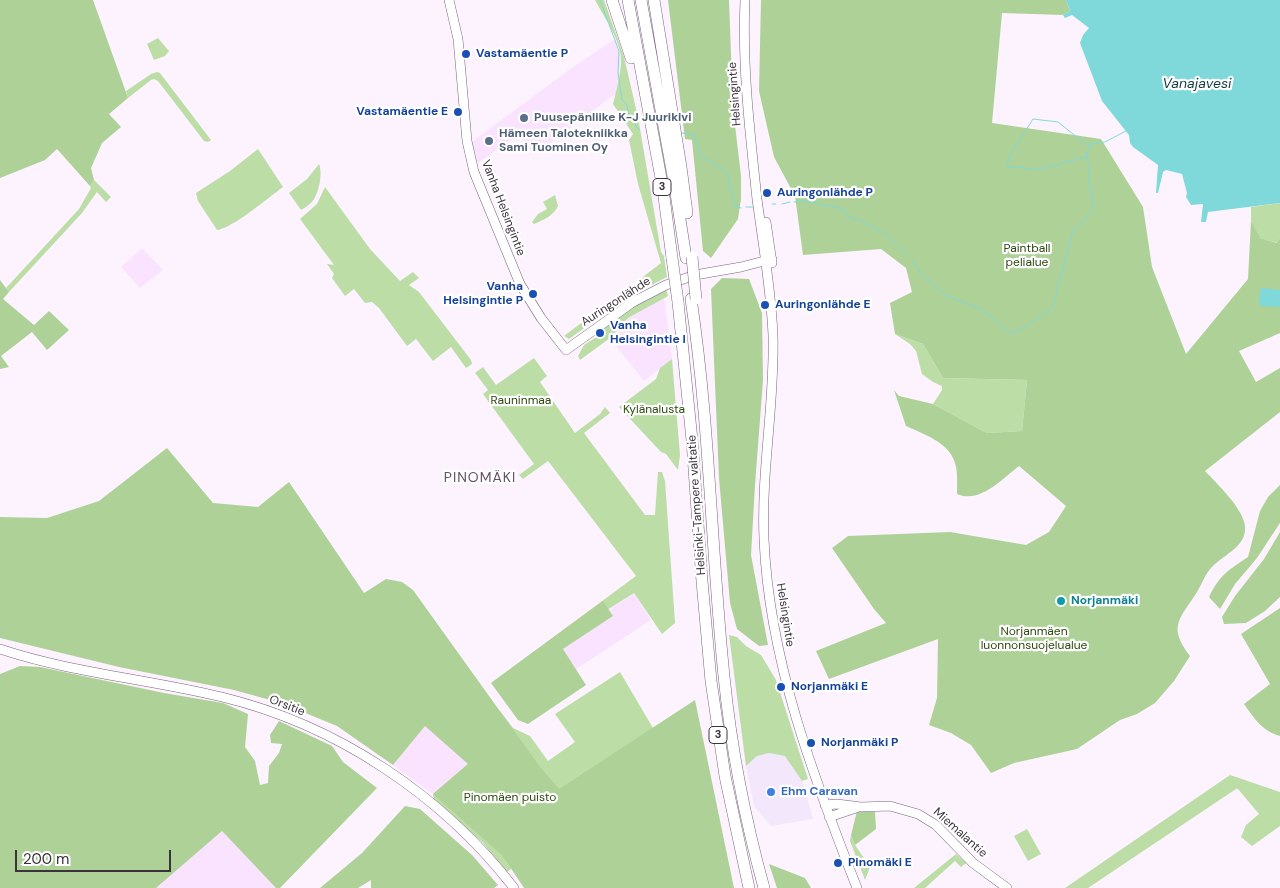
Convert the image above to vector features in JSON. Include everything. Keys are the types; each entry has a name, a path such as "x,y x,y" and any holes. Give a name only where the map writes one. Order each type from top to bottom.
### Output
{"highway":[{"path":"612,0 622,25 638,84 650,117"},
{"name":"Helsinki-Tampere valtatie","path":"628,0 663,189 678,302 692,440 711,681 726,776 748,888"},
{"name":"Helsinki-Tampere valtatie","path":"641,0 689,257 698,347 724,679 737,768 755,855 764,888"},
{"path":"656,0 681,167 689,257"}],"main road":[{"name":"Vanha Helsingintie","path":"449,0 458,39 467,141 474,172 520,284 541,318 566,350"},
{"name":"Helsingintie","path":"745,0 745,78 757,185 769,263 773,333 773,370 763,513 767,585 780,658 800,731 825,805 857,888"},
{"name":"Auringonlähde","path":"566,350 627,306 666,285 695,275 769,263"},
{"name":"Orsitie","path":"0,649 73,669 223,697 260,708 319,732 374,762 421,795 465,832 514,888"},
{"name":"Miemalantie","path":"825,805 898,807 928,818 978,867 1008,888"},
{"name":"Miemalantie","path":"830,817 861,807"}],"shaded area":[{"path":"615,39 621,58 616,93 538,153 527,146 518,135 475,165 471,143 473,141 573,67"},
{"path":"142,248 163,270 140,288 121,267"},
{"path":"664,297 672,359 644,381 610,338 628,318"},
{"path":"634,593 651,620 576,669 563,649 613,616 609,610"},
{"path":"425,725 468,764 433,794 393,765"},
{"path":"769,753 786,756 802,781 813,819 771,826 754,806 746,766 757,756"},
{"path":"222,831 276,888 156,888"}],"green space":[{"path":"0,0 93,0 128,98 109,114 121,127 102,143 91,168 94,180 90,186 57,149 45,160 0,178"},
{"path":"595,0 604,0 624,57 638,117 667,277 634,294 641,280 661,263 638,184 629,140 633,134 613,104 621,67 620,50"},
{"path":"668,0 729,0 733,108 741,176 741,199 738,219 711,258 703,251 692,140 685,139"},
{"path":"761,0 1066,0 1070,11 1063,15 1002,13 992,123 1101,139 1143,207 1152,267 1186,354 1248,279 1251,221 1260,238 1277,243 1280,238 1280,333 1239,351 1256,382 1280,368 1280,412 1205,471 1240,512 1245,526 1243,539 1206,575 1181,616 1178,623 1179,637 1190,656 1174,681 1155,703 1137,714 1120,720 1077,749 1014,763 991,773 971,745 951,733 929,725 937,698 938,639 829,679 816,651 886,623 874,609 832,548 848,536 950,532 1026,545 1049,532 1066,506 1019,466 982,493 974,496 957,494 956,467 947,449 935,440 906,426 894,390 899,396 933,404 987,433 1022,431 1027,380 943,378 923,344 895,334 890,303 912,292 906,268 881,249 803,255 795,196 774,157 759,91"},
{"path":"158,38 169,51 165,56 154,60 147,44"},
{"path":"157,72 160,73 211,140 208,142 204,141 158,81 151,80 128,98 126,91"},
{"path":"258,149 283,187 232,224 217,230 198,201 196,193 230,171"},
{"path":"319,164 320,182 314,199 307,207 301,210 289,193 307,179"},
{"path":"94,180 111,197 106,202 97,192 82,213 9,292 6,288 79,209"},
{"path":"325,187 370,249 400,281 413,272 419,278 409,285 419,292 471,360 472,364 466,368 451,347 433,361 416,339 407,346 379,308 372,302 365,303 354,289 345,296 332,278 334,274 327,264 334,265 300,219 317,204"},
{"path":"555,195 558,206 554,212 534,224 532,222 538,214 547,209 543,202"},
{"path":"1280,203 1280,238 1278,243 1259,238 1251,221 1251,207"},
{"path":"722,278 749,279 762,313 763,380 751,555 768,645 759,646 737,629 730,603 719,478 711,289"},
{"path":"0,280 9,292 3,299 34,325 49,311 69,330 47,350 32,332 1,356 9,367 0,369"},
{"path":"666,289 668,296 628,318 610,338 580,360 578,356 584,345 604,332 603,327 636,305"},
{"path":"622,292 622,301 569,339 564,336"},
{"path":"895,334 923,344 943,378 1027,380 1022,431 987,433 933,404 942,390 942,386 922,374 916,351 910,344"},
{"name":"Rauninmaa","path":"534,358 547,376 540,382 575,433 600,414 605,407 610,413 584,433 645,515 655,515 658,472 662,472 665,481 675,623 662,634 634,593 491,683 636,576 548,461 523,479 519,475 534,464 483,394 488,390 475,373 483,367 496,385"},
{"name":"Kylänalusta","path":"672,359 680,455 678,470 666,454 661,452 619,407 656,379 660,368"},
{"path":"167,448 213,503 258,507 289,482 364,593 386,579 402,582 413,590 540,767 559,789 695,700 734,888 524,888 502,855 433,794 468,764 425,726 393,765 337,726 281,703 234,690 119,667 0,638 0,517 47,518 99,501"},
{"path":"1280,485 1280,523 1257,558 1235,584 1220,609 1209,597 1221,578 1230,569 1248,557 1260,511 1268,497"},
{"path":"1280,532 1280,597 1265,611 1246,623 1224,624 1222,617 1235,596 1264,559"},
{"path":"603,601 613,616 563,649 586,685 528,724 518,720 491,683"},
{"path":"1280,608 1280,736 1263,727 1244,704 1270,684 1241,634"},
{"path":"729,635 737,637 746,646 761,655 776,680 808,779 802,781 785,756 769,753 757,756 746,766"},
{"path":"20,666 40,667 164,693 223,703 248,714 245,747 255,761 260,785 268,783 269,766 279,753 282,744 271,743 270,735 279,721 332,746 343,762 377,788 280,888 276,888 222,831 156,888 0,888 0,674"},
{"name":"Pinomäen puisto","path":"620,672 653,728 566,785 511,869 507,872 482,842 434,800 433,794 468,764 500,711 513,728 530,736 548,761 575,742 555,714"},
{"path":"1230,775 1280,792 1280,826 1252,846 1241,837 1246,825 1259,814 1236,789 1088,888 1065,888"},
{"path":"405,806 420,809 472,855 498,885 494,888 371,888 371,880 358,888 320,888 362,853"},
{"path":"857,811 875,812 876,829 855,845 851,835"},
{"path":"1027,829 1041,854 1028,861 1014,836"},
{"path":"851,835 855,845 870,867 865,880 850,841"},
{"path":"956,854 966,863 961,867 955,861 925,888 914,888"},
{"path":"769,864 805,878 811,888 777,888"}],"water":[{"name":"Vanajavesi","path":"1066,0 1280,0 1280,203 1208,212 1206,222 1201,222 1203,204 1191,205 1186,197 1187,193 1182,174 1166,170 1163,172 1158,193 1156,193 1158,165 1133,147 1130,143 1129,135 1102,101 1080,43 1083,35 1089,28 1072,15 1065,18 1063,15 1070,11"},
{"path":"1261,288 1280,290 1280,307 1261,306 1259,303"}],"waterway":[{"path":"600,0 619,51 618,73 622,100 627,105 629,116 639,130"},
{"path":"1087,157 1037,170 1007,166 1011,153 1033,119 1058,122 1090,146"},
{"path":"1088,162 1087,153 1091,144 1105,142 1126,131"},
{"path":"682,133 694,135 701,156 727,172 735,206 741,208"},
{"path":"912,260 921,274 947,296 983,310 1011,334 1016,332 1048,312 1053,306 1073,231 1093,209 1089,165"},
{"path":"794,202 803,201 844,209 847,216 857,219 887,235 907,255"},
{"path":"782,204 790,202"},
{"path":"746,207 753,207"}],"place":[{"name":"Vastamäentie P","path":"466,54"},
{"name":"Vastamäentie E","path":"458,112"},
{"name":"Puusepänliike K-J Juurikivi","path":"524,118"},
{"name":"Hämeen Talotekniikka Sami Tuominen Oy","path":"489,141"},
{"name":"Auringonlähde P","path":"767,193"},
{"name":"Vanha Helsingintie P","path":"533,294"},
{"name":"Auringonlähde E","path":"765,305"},
{"name":"Vanha Helsingintie I","path":"600,333"},
{"name":"Norjanmäki","path":"1061,601"},
{"name":"Norjanmäki E","path":"781,687"},
{"name":"Norjanmäki P","path":"811,743"},
{"name":"Ehm Caravan","path":"771,792"},
{"name":"Pinomäki E","path":"838,863"}],"district":[{"name":"PINOMÄKI","path":"480,478"}],"park label":[{"name":"Paintball pelialue","path":"1027,256"},
{"name":"Norjanmäen luonnonsuojelualue","path":"1034,639"}]}
